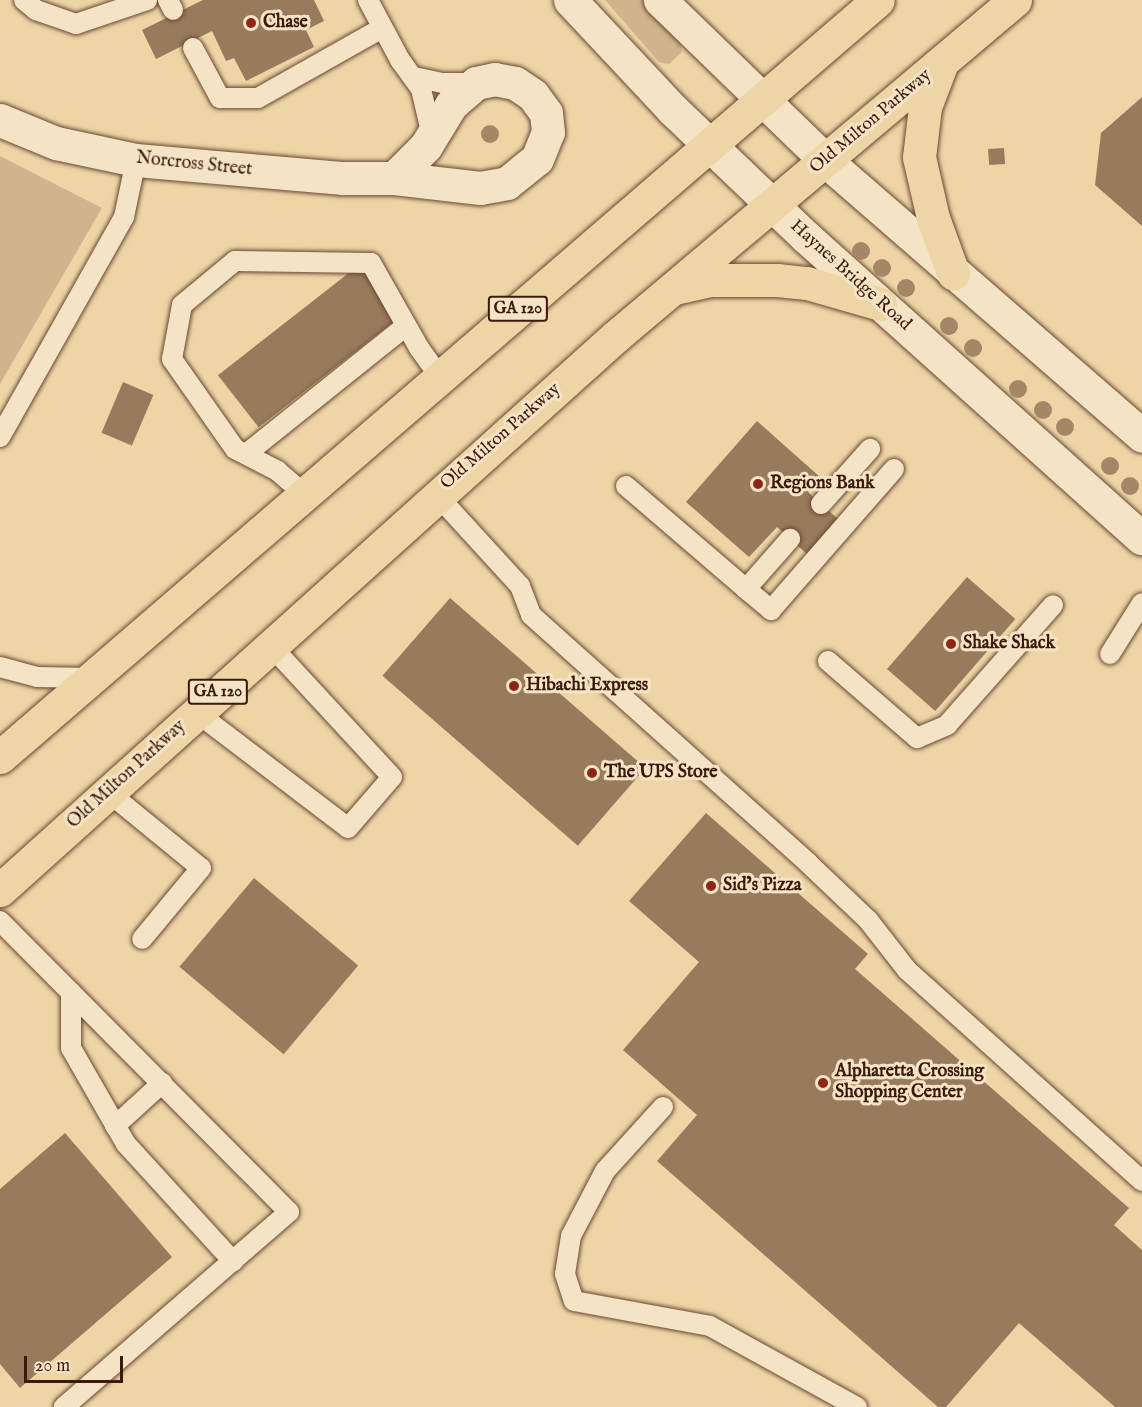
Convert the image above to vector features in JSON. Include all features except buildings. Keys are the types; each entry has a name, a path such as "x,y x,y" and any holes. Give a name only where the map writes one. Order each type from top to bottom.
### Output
{"highway":[{"name":"GA 120","path":"0,757 878,0"},
{"name":"Old Milton Parkway","path":"0,890 436,494 670,289 1015,0"},
{"path":"942,62 925,107 920,157 933,218 953,273"},
{"path":"670,289 710,280 777,280 807,283 880,304"}],"street":[{"name":"Haynes Bridge Road","path":"570,0 709,144 772,204 880,304 1142,538"},
{"path":"660,0 825,160 1142,436"},
{"name":"Norcross Street","path":"0,120 56,143 136,160 343,178 394,178 496,187 518,177 537,159 548,132 541,104 515,82 495,79 476,83"},
{"path":"394,178 432,136 451,105 476,83"}],"lane":[{"path":"24,0 36,10 75,24 147,0"},
{"path":"368,0 382,28 414,77 425,100 432,136"},
{"path":"193,48 220,98 258,98 382,28"},
{"path":"414,77 443,83 476,83"},
{"path":"0,437 124,217 136,160"},
{"path":"304,494 278,471 235,449 172,359 182,305 236,261 371,263 406,326 440,377"},
{"path":"246,454 406,326"},
{"path":"821,504 870,449"},
{"path":"626,486 771,610 894,469"},
{"path":"436,494 520,586 531,615 808,862 868,920 907,970 1142,1181"},
{"path":"746,589 790,539"},
{"path":"1142,603 1110,654 1142,632"},
{"path":"828,662 917,738 947,725 1053,605"},
{"path":"196,712 348,828 392,777 270,645"},
{"path":"0,667 37,677 90,678"},
{"path":"108,792 201,868 141,939"},
{"path":"0,921 289,1212 64,1407"},
{"path":"72,992 71,1048 115,1126 126,1144 233,1261"},
{"path":"115,1126 162,1083"},
{"path":"663,1107 605,1171 571,1236 565,1274 574,1301 710,1326 857,1407"}],"shaded area":[{"path":"605,0 642,0 680,40 682,52 669,64 659,62"},
{"path":"0,156 102,208 0,384"}],"place":[{"name":"Chase","path":"251,23"},
{"name":"Regions Bank","path":"758,484"},
{"name":"Shake Shack","path":"951,644"},
{"name":"Hibachi Express","path":"514,686"},
{"name":"The UPS Store","path":"592,773"},
{"name":"Sid’s Pizza","path":"711,886"},
{"name":"Alpharetta Crossing Shopping Center","path":"823,1083"}]}
